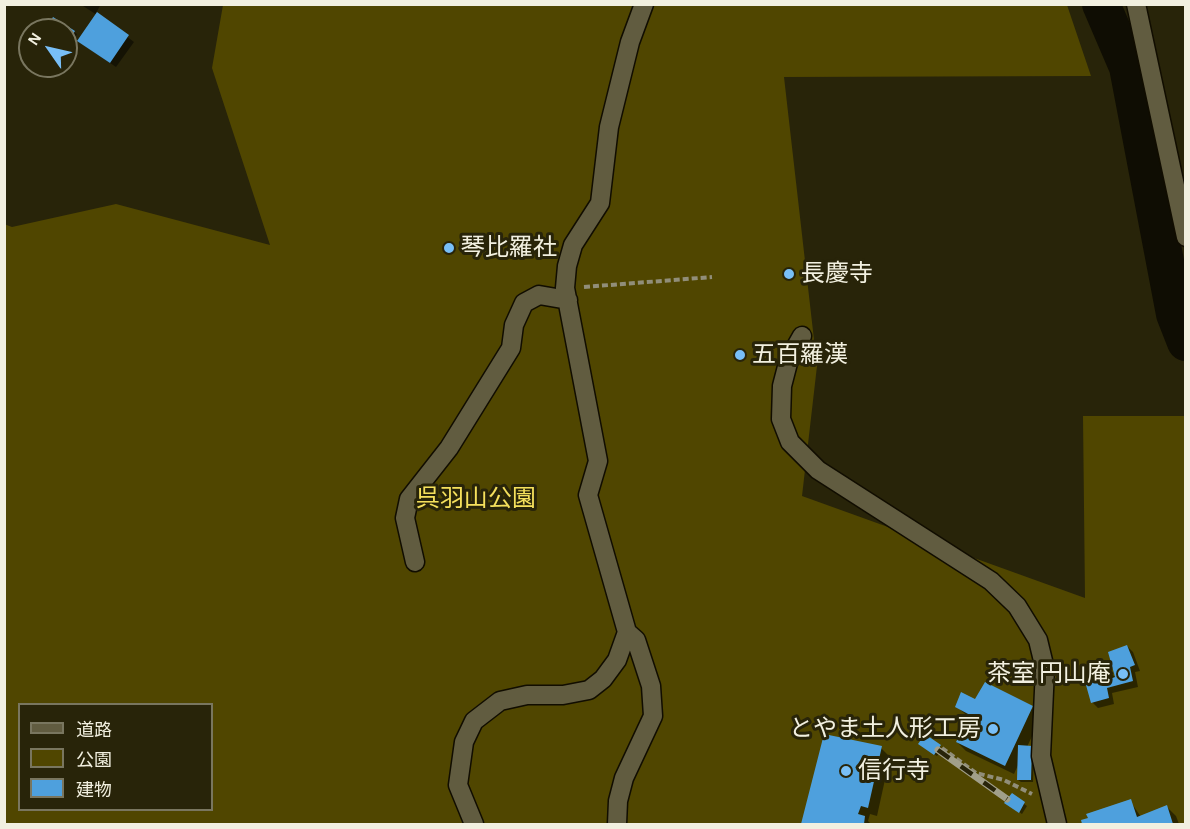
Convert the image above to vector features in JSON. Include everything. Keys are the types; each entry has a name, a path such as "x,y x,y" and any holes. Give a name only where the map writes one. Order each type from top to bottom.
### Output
{"street":[{"path":"617,825 618,801 624,778 653,716 651,686 636,640 627,632 588,495 598,461 567,294 567,266 573,245 600,202 609,127 630,42 644,4"},
{"path":"1136,4 1185,237"},
{"path":"415,562 405,518 409,499 449,448 511,348 514,324 524,303 539,295 567,294"},
{"path":"802,336 789,359 782,386 781,419 790,442 818,470 991,581 1017,606 1038,640 1045,669 1041,756 1043,800 1057,825"},
{"path":"474,825 458,785 464,742 474,721 500,701 527,695 564,695 589,690 603,679 617,660 627,632"}],"path":[{"path":"567,294 712,277"},
{"path":"942,748 976,773 1005,780 1043,800"}],"green space":[{"name":"呉羽山公園","path":"223,5 1067,5 1091,76 784,77 817,366 802,496 1085,598 1083,416 1185,416 1185,824 5,824 4,224 12,227 116,204 270,245 212,68"}],"building":[{"path":"97,12 129,35 110,63 78,40"},
{"name":"茶室 円山庵","path":"1127,645 1135,665 1130,667 1133,681 1107,688 1109,698 1091,703 1084,678 1108,671 1110,679 1115,677 1108,652"},
{"name":"とやま土人形工房","path":"985,682 1033,706 1005,766 956,742 970,715 955,707 961,692 975,699"},
{"name":"信行寺","path":"824,734 882,746 868,808 861,806 858,814 865,816 864,824 801,824"},
{"path":"925,734 941,745 934,755 918,744"},
{"path":"1018,745 1032,746 1031,780 1017,780"},
{"path":"1012,793 1025,802 1019,813 1004,803"},
{"path":"1131,799 1137,817 1167,805 1173,824 1082,824 1081,820 1088,818 1086,814"}],"waterway":[{"path":"1101,4 1128,67 1175,314 1186,342"}],"railway":[{"path":"938,750 1007,799"}],"place":[{"name":"琴比羅社","path":"449,248"},
{"name":"長慶寺","path":"789,274"},
{"name":"五百羅漢","path":"740,355"},
{"name":"茶室 円山庵","path":"1123,674"},
{"name":"とやま土人形工房","path":"993,729"},
{"name":"信行寺","path":"846,771"}]}
